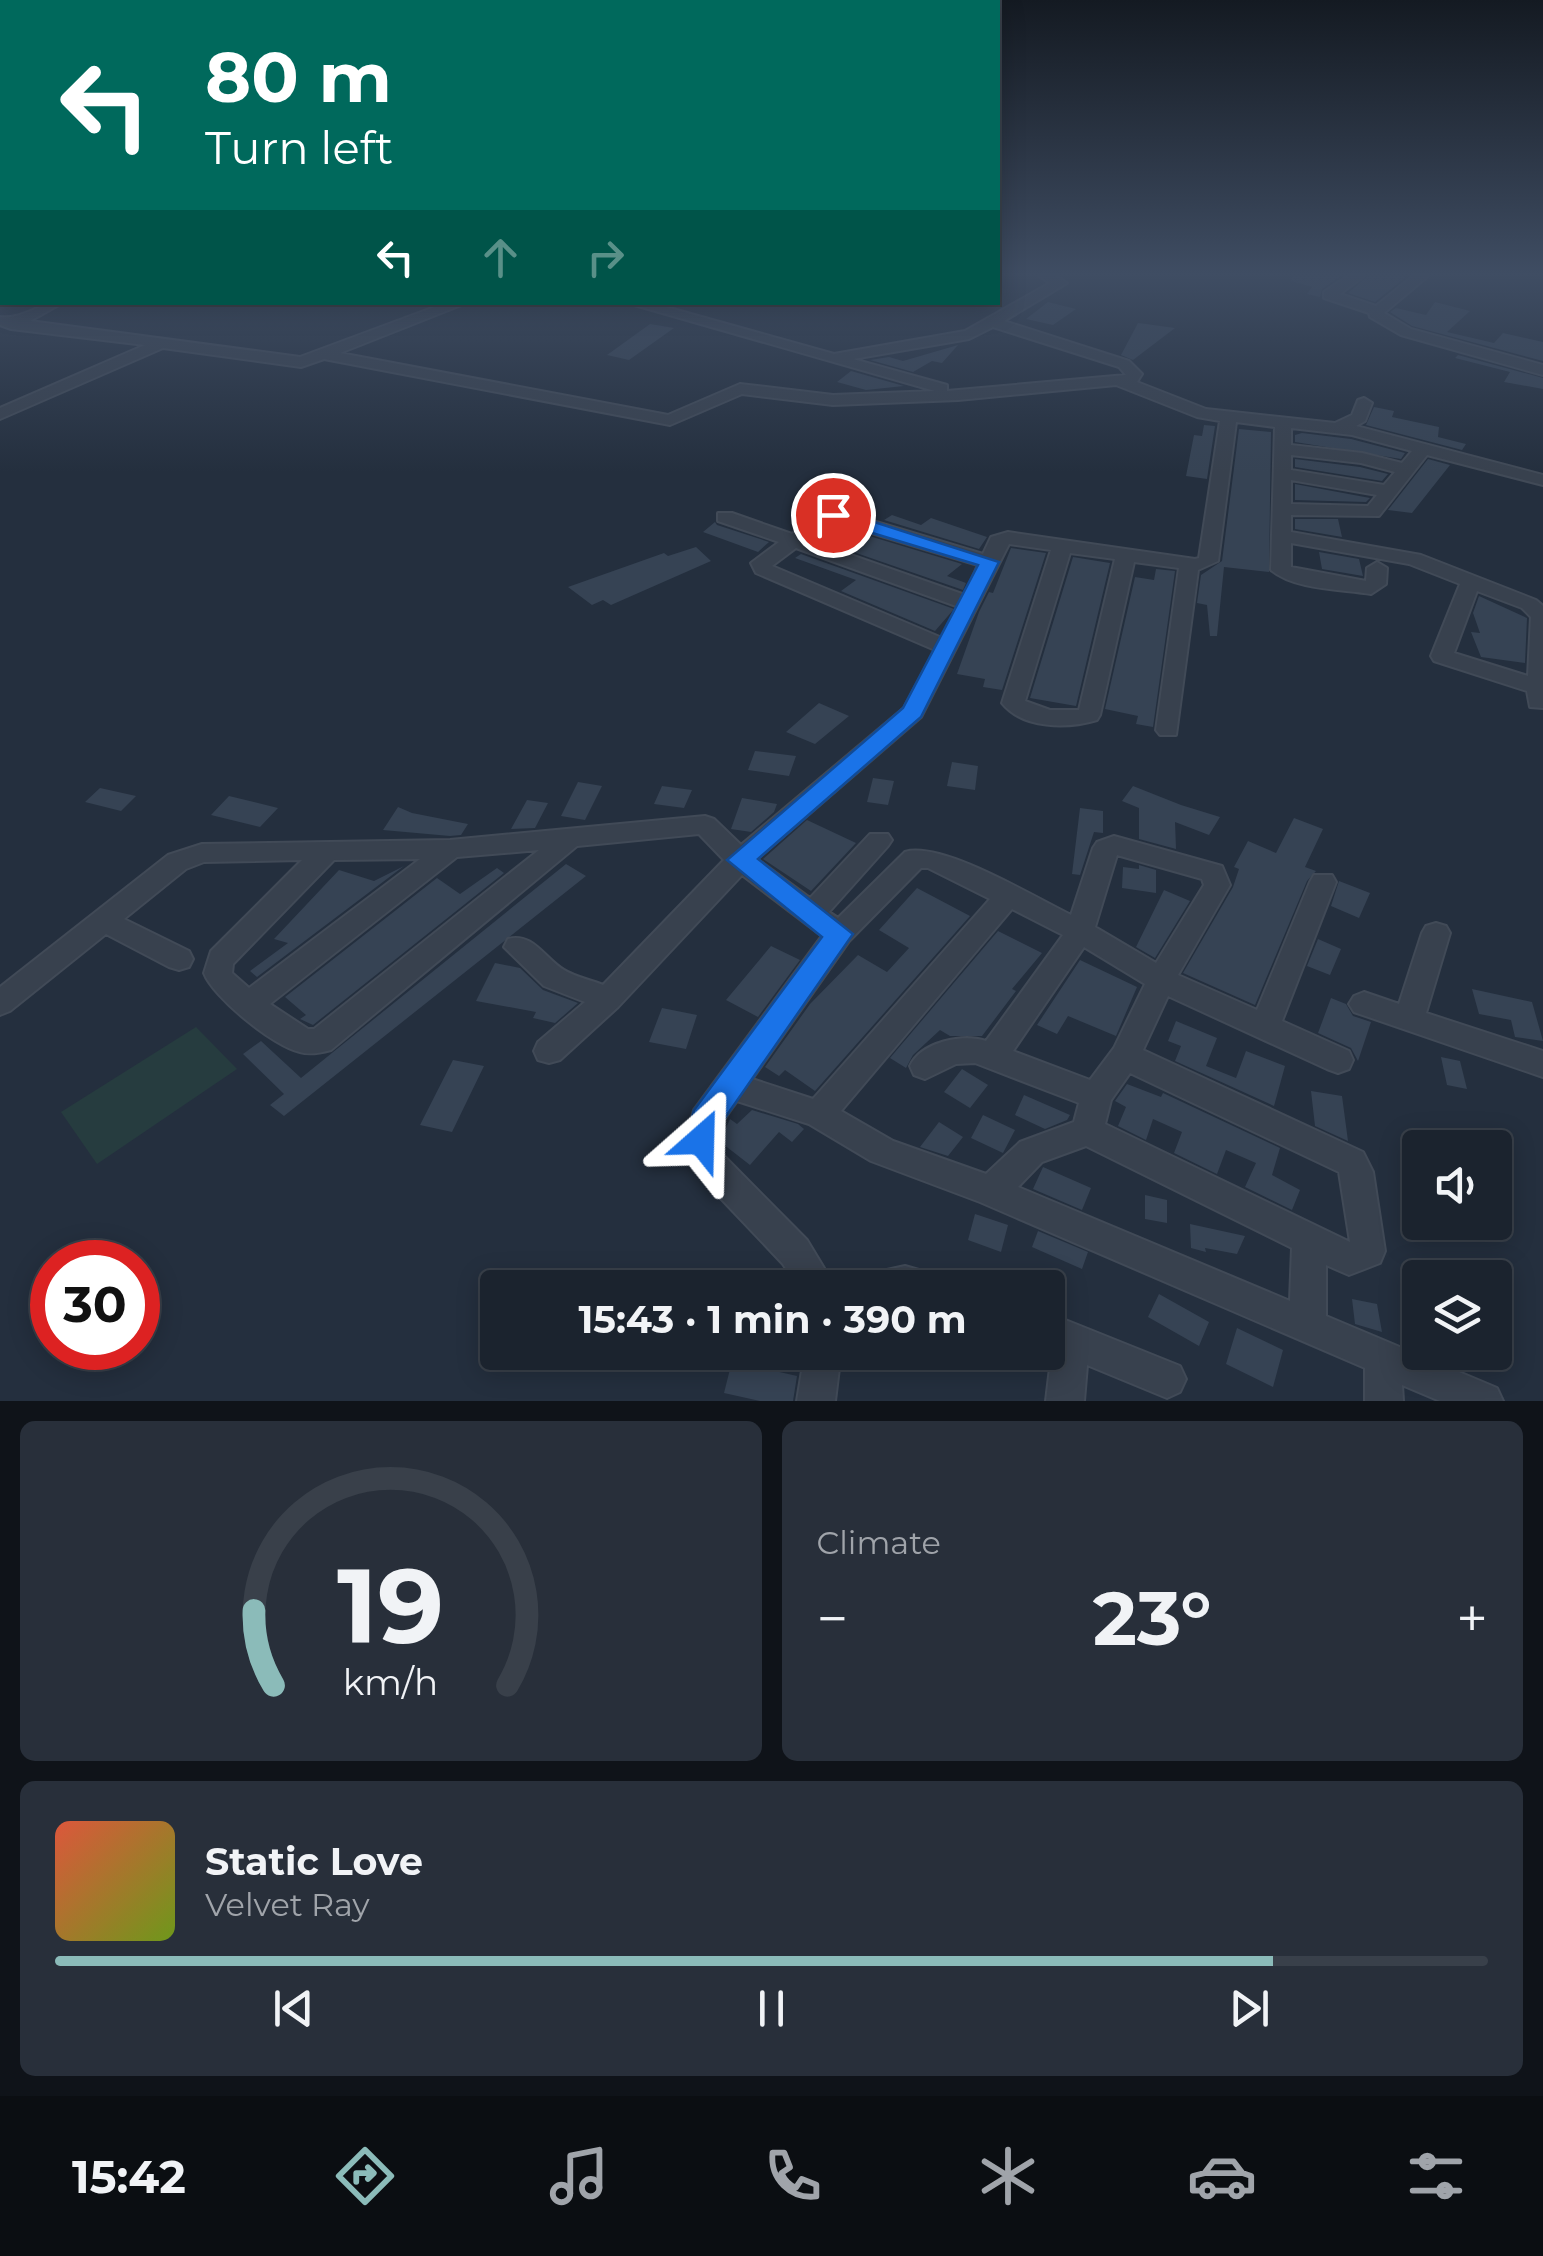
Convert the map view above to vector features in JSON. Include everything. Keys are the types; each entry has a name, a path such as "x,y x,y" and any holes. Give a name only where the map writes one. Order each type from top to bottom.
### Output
{"street":[{"path":"159,341 301,362 357,341"},
{"path":"771,341 964,394"},
{"path":"830,358 933,341"},
{"path":"1051,341 1124,364 1134,374 1128,383"},
{"path":"1439,341 1543,370"},
{"path":"1491,341 1516,348 1513,362"},
{"path":"0,414 164,342"},
{"path":"323,354 659,420 680,419 729,392 754,388 826,400 964,394 1088,380 1128,383 1203,414 1228,420 1338,428 1543,480"},
{"path":"1338,428 1359,418 1364,403"},
{"path":"549,1051 608,999 740,860 913,712 1002,539 1189,564 1208,561 1228,420"},
{"path":"1283,424 1286,474 1280,568 1292,575 1371,588 1376,584 1377,568"},
{"path":"1357,549 1374,512 1423,448"},
{"path":"1284,449 1362,458 1408,470"},
{"path":"1286,474 1391,492"},
{"path":"1285,509 1374,512"},
{"path":"948,648 763,570 761,563 827,518 842,516 990,562"},
{"path":"725,517 971,604"},
{"path":"1283,536 1414,559 1470,582 1537,610 1541,616 1538,694 1442,656 1470,582"},
{"path":"1062,546 1014,703 1022,710 1076,719 1089,715 1126,555"},
{"path":"1168,730 1189,564"},
{"path":"0,1003 177,862 202,853 450,848 705,825 740,860 839,934"},
{"path":"326,851 222,959 220,979 302,1042 320,1041 570,838"},
{"path":"813,912 879,840"},
{"path":"994,1054 1080,931 1106,848 1114,845 1212,874 1217,885 1161,980 1125,1056 1096,1096 1088,1131"},
{"path":"250,1002 450,848"},
{"path":"806,1270 795,1252 705,1160 701,1140 705,1120 839,934 914,859 932,859 1080,931 1161,980 1338,1060"},
{"path":"1264,1028 1323,882"},
{"path":"819,1114 1006,897"},
{"path":"106,922 180,959"},
{"path":"1409,1019 1436,933"},
{"path":"518,947 554,978 608,999"},
{"path":"1364,1004 1543,1064"},
{"path":"925,1066 950,1052 994,1054 1096,1096"},
{"path":"991,1191 1031,1152 1088,1131 1349,1260 1368,1252 1357,1172 1350,1162 1125,1056"},
{"path":"729,1085 819,1114 882,1151 991,1191 1484,1401"},
{"path":"1308,1326 1309,1240"},
{"path":"1065,1338 1167,1379"},
{"path":"1383,1361 1384,1401"},
{"path":"816,1401 820,1370"},
{"path":"1063,1370 1065,1401"}],"green space":[{"path":"196,1027 237,1069 97,1164 61,1112"}],"building":[{"path":"626,341 655,341 629,360 607,355"},
{"path":"1128,341 1157,341 1133,360 1121,355"},
{"path":"1470,341 1543,342 1543,361"},
{"path":"958,345 942,363 932,361 913,372 870,360 889,357 903,361"},
{"path":"1458,355 1543,378 1543,389 1504,382 1510,372 1455,358"},
{"path":"851,371 904,386 866,390 837,382"},
{"path":"1374,407 1394,411 1392,417 1439,427 1438,437 1466,444 1462,450 1366,425"},
{"path":"1204,425 1215,426 1207,479 1186,476 1194,435 1202,436"},
{"path":"1239,429 1271,432 1269,572 1224,567 1217,636 1210,636 1207,605 1197,603 1201,575 1222,561"},
{"path":"1295,435 1351,439 1405,453 1401,459 1295,442"},
{"path":"1295,459 1388,474 1382,481 1295,467"},
{"path":"1428,459 1450,465 1412,513 1388,510"},
{"path":"1295,484 1370,498 1366,502 1295,500"},
{"path":"892,515 921,525 931,518 987,537 979,549 884,520"},
{"path":"1295,519 1338,519 1342,537 1295,529"},
{"path":"715,522 769,542 758,552 703,532"},
{"path":"836,526 962,564 947,576 966,583 963,590 816,539"},
{"path":"696,547 711,561 611,605 603,600 592,605 568,587 664,553 668,556"},
{"path":"1011,548 1046,553 1002,690 983,687 985,679 957,674 979,612 989,592 993,593"},
{"path":"1319,552 1359,559 1363,576 1322,569"},
{"path":"801,554 954,609 935,631 841,591 856,580 795,558"},
{"path":"1073,557 1110,563 1076,706 1030,698"},
{"path":"1156,569 1175,571 1153,727 1136,724 1138,716 1105,709 1135,577 1154,580"},
{"path":"1479,596 1527,618 1525,663 1481,657 1471,632 1480,633 1473,613"},
{"path":"819,703 849,716 815,744 786,732"},
{"path":"755,751 796,756 789,776 748,770"},
{"path":"952,762 978,766 975,790 947,786"},
{"path":"873,778 894,781 888,805 867,802"},
{"path":"578,782 602,786 585,820 561,816"},
{"path":"662,786 692,790 684,808 654,804"},
{"path":"1133,786 1220,817 1209,835 1175,822 1176,849 1139,839 1139,808 1122,801"},
{"path":"100,788 136,796 121,811 85,802"},
{"path":"229,796 278,808 260,827 211,815"},
{"path":"742,798 777,804 774,812 751,832 731,829"},
{"path":"527,800 548,803 535,828 511,829"},
{"path":"398,807 468,824 461,835 450,836 383,830"},
{"path":"1080,808 1103,811 1103,833 1094,832 1080,875 1072,874"},
{"path":"1294,818 1323,829 1305,867 1316,871 1307,881 1255,1005 1183,973 1233,887 1239,869 1234,867 1248,841 1276,853"},
{"path":"807,820 856,843 811,891 763,859"},
{"path":"566,864 586,876 284,1116 270,1105 284,1094 243,1054 261,1041 301,1078"},
{"path":"1139,865 1156,870 1156,893 1122,888 1123,867 1139,869"},
{"path":"404,866 257,977 250,971 288,943 274,939 339,870 374,881"},
{"path":"497,868 504,873 313,1025 300,1019 306,1015 285,997 437,878 460,894"},
{"path":"1339,881 1370,893 1359,918 1331,906"},
{"path":"917,888 970,916 815,1091 785,1070 779,1076 765,1067 810,1004 858,955 887,972 909,948 879,930"},
{"path":"1164,890 1190,901 1155,958 1136,947"},
{"path":"998,931 1042,953 1012,989 1016,991 982,1036 950,1036 940,1030 913,1055 906,1068 890,1058"},
{"path":"1318,939 1341,949 1330,975 1307,966"},
{"path":"771,946 800,960 758,1017 726,1000"},
{"path":"1080,960 1137,987 1116,1036 1068,1016 1057,1034 1037,1025"},
{"path":"495,963 520,968 543,990 578,1003 555,1023 533,1018 536,1012 476,1001"},
{"path":"1472,989 1532,1002 1543,1041 1515,1037 1511,1020 1479,1014"},
{"path":"1331,998 1346,1004 1353,1016 1371,1022 1358,1061 1351,1048 1318,1033"},
{"path":"662,1008 697,1015 686,1049 649,1042"},
{"path":"1176,1021 1217,1038 1206,1066 1236,1078 1246,1051 1285,1066 1274,1106 1175,1061 1181,1046 1168,1041"},
{"path":"1441,1057 1460,1061 1467,1089 1447,1085"},
{"path":"453,1060 484,1066 452,1132 420,1125"},
{"path":"962,1069 988,1085 970,1108 944,1092"},
{"path":"1127,1084 1161,1097 1163,1093 1280,1148 1272,1175 1300,1190 1292,1210 1245,1187 1256,1163 1226,1150 1217,1174 1174,1153 1182,1132 1153,1119 1146,1140 1118,1126 1126,1107 1115,1101"},
{"path":"1311,1091 1342,1096 1348,1141 1315,1126"},
{"path":"1024,1095 1070,1115 1045,1129 1015,1115"},
{"path":"752,1110 804,1129 792,1142 779,1132 750,1165 723,1144 722,1137 730,1119 737,1124"},
{"path":"983,1115 1015,1130 1003,1153 971,1138"},
{"path":"939,1122 963,1137 948,1156 920,1147"},
{"path":"1043,1167 1091,1188 1082,1210 1033,1189"},
{"path":"1145,1195 1167,1200 1167,1223 1145,1219"},
{"path":"975,1214 1008,1225 1001,1252 968,1240"},
{"path":"1190,1224 1245,1236 1237,1254 1205,1248 1206,1252 1191,1248"},
{"path":"1038,1231 1088,1252 1082,1269 1032,1247"},
{"path":"1159,1294 1209,1322 1199,1346 1148,1317"},
{"path":"1352,1299 1377,1304 1382,1332 1355,1324"},
{"path":"1237,1328 1283,1350 1273,1387 1226,1364"},
{"path":"730,1370 771,1370 797,1376 793,1401 760,1401 724,1393"}],"route":[{"path":"701,1140 705,1120 839,934 740,860 913,712 926,694 990,562 833,515"}]}
